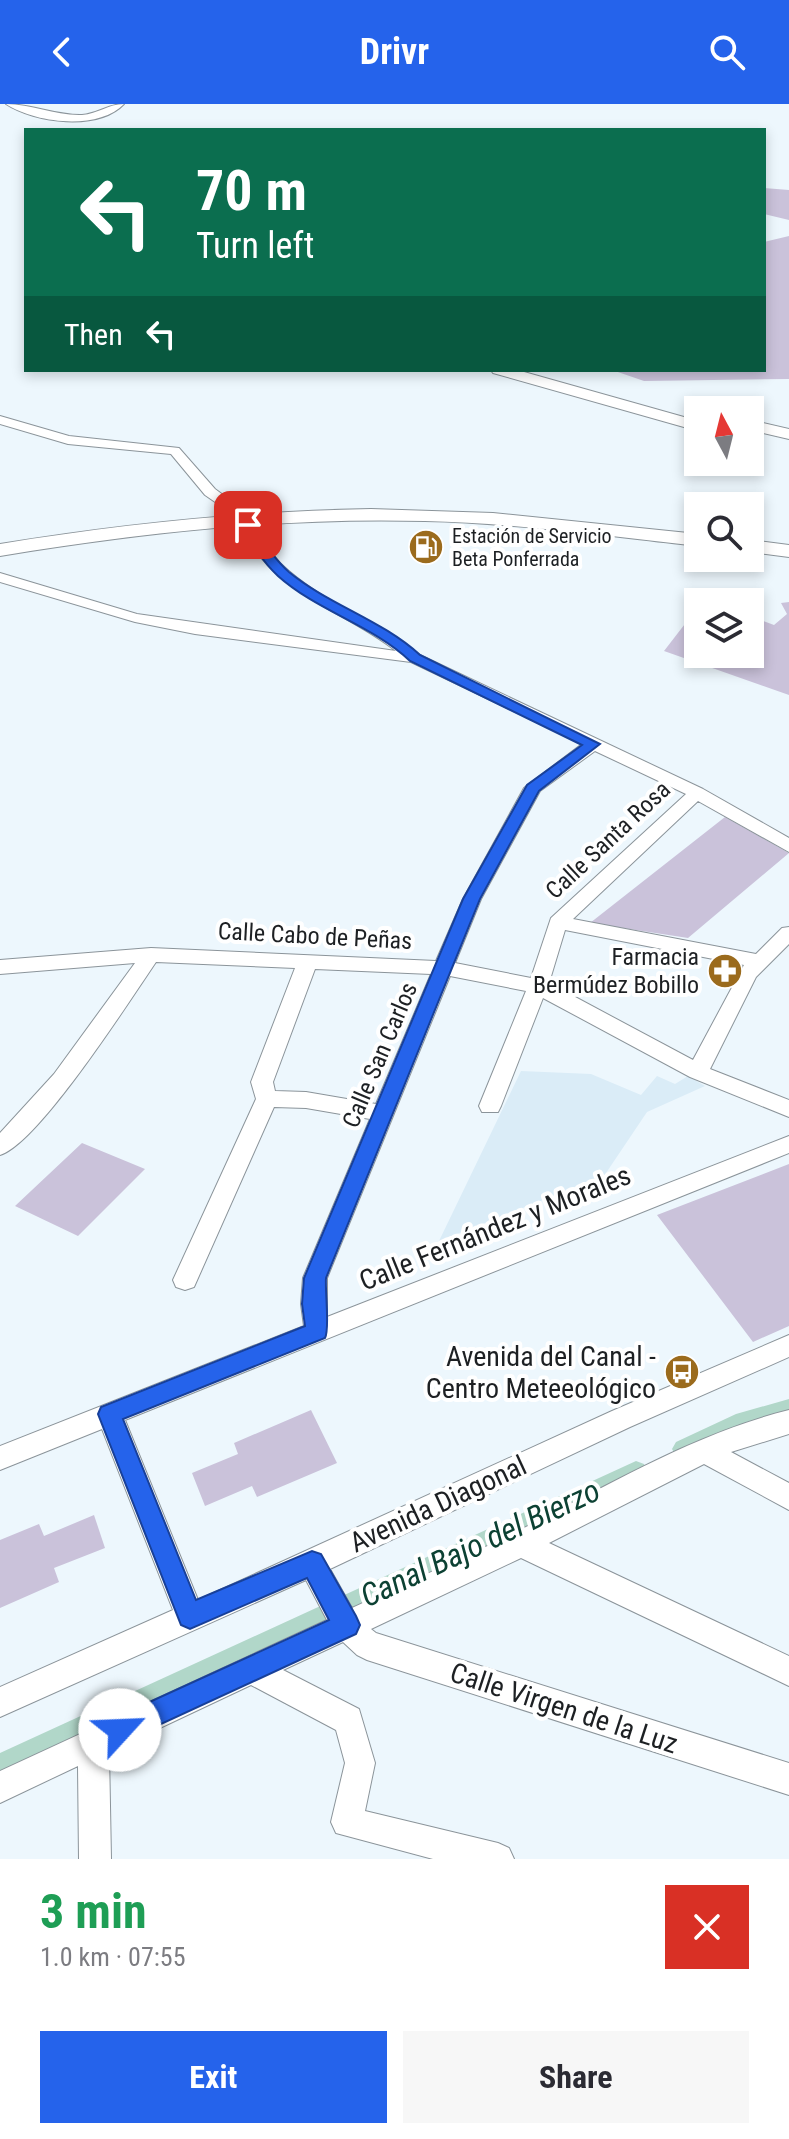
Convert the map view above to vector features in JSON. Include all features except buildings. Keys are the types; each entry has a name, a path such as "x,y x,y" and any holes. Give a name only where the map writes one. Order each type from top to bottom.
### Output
{"highway":[{"path":"9,104 45,115 76,117 124,107"},
{"path":"9,104 60,128"},
{"path":"0,111 20,120"},
{"path":"506,372 684,422"},
{"path":"549,372 684,409"},
{"path":"764,428 789,434"},
{"path":"764,442 789,448"},
{"path":"0,550 91,534 212,520 342,515 428,515 546,523 684,538"},
{"path":"764,548 789,551"}],"street":[{"path":"0,420 68,440 175,451 210,492 243,519 256,542 283,573 314,596 401,645 415,658 697,793 789,846"},
{"path":"0,577 135,618 195,629 415,658"},
{"name":"Calle San Carlos","path":"317,1331 313,1304 315,1278 472,899 533,788 593,744"},
{"name":"Calle Santa Rosa","path":"490,1106 538,986 558,922 697,793"},
{"path":"558,922 758,961"},
{"path":"698,1072 748,973 789,933"},
{"path":"0,1147 31,1118 96,1034 151,955"},
{"name":"Calle Cabo de Peñas","path":"0,967 151,955 445,968 538,986 698,1072 789,1109"},
{"path":"185,1280 267,1099 262,1082 307,963"},
{"path":"267,1099 306,1100 384,1113"},
{"name":"Calle Fernández y Morales","path":"0,1458 789,1144"},
{"name":"Avenida Diagonal","path":"0,1702 312,1563 621,1419 789,1346"},
{"path":"736,1370 789,1362"},
{"path":"109,1414 190,1616"},
{"path":"0,1787 521,1544 659,1471 745,1433 789,1422"},
{"path":"705,1451 789,1497"},
{"path":"521,1544 789,1671"},
{"path":"312,1563 346,1625"},
{"name":"Calle Virgen de la Luz","path":"346,1625 367,1645 789,1779"},
{"path":"250,1669 348,1720 360,1763 347,1822 498,1859"},
{"path":"93,1742 95,1859"}],"shaded area":[{"path":"766,188 789,190 789,220 766,214"},
{"path":"789,236 789,379 644,381 618,372 766,372 766,242"},
{"path":"789,602 789,695 712,668 764,668 764,621 774,625 787,614 781,603"},
{"path":"684,625 684,658 664,651"},
{"path":"725,817 789,853 688,938 590,923"},
{"path":"521,1071 591,1074 641,1095 657,1076 675,1084 688,1076 705,1086 647,1112 604,1176 439,1241"},
{"path":"82,1143 145,1169 78,1236 15,1206"},
{"path":"789,1164 789,1326 753,1342 657,1215"},
{"path":"311,1410 337,1463 257,1497 252,1486 205,1506 192,1473 238,1454 234,1443"},
{"path":"94,1515 105,1548 54,1568 59,1582 0,1608 0,1540 39,1524 44,1536"}],"waterway":[{"name":"Canal Bajo del Bierzo","path":"683,1449 743,1421 789,1408"},
{"name":"Canal Bajo del Bierzo","path":"0,1766 636,1471"}],"place":[{"name":"Estación de Servicio Beta Ponferrada","path":"426,547"},
{"name":"Farmacia Bermúdez Bobillo","path":"725,971"},
{"name":"Avenida del Canal - Centro Meteeológico","path":"682,1372"}],"route":[{"path":"120,1730 346,1625 312,1563 190,1616 109,1414 317,1331 313,1304 315,1278 472,899 533,788 593,744 415,658 401,645 314,596 283,573 250,534 248,525"}]}
